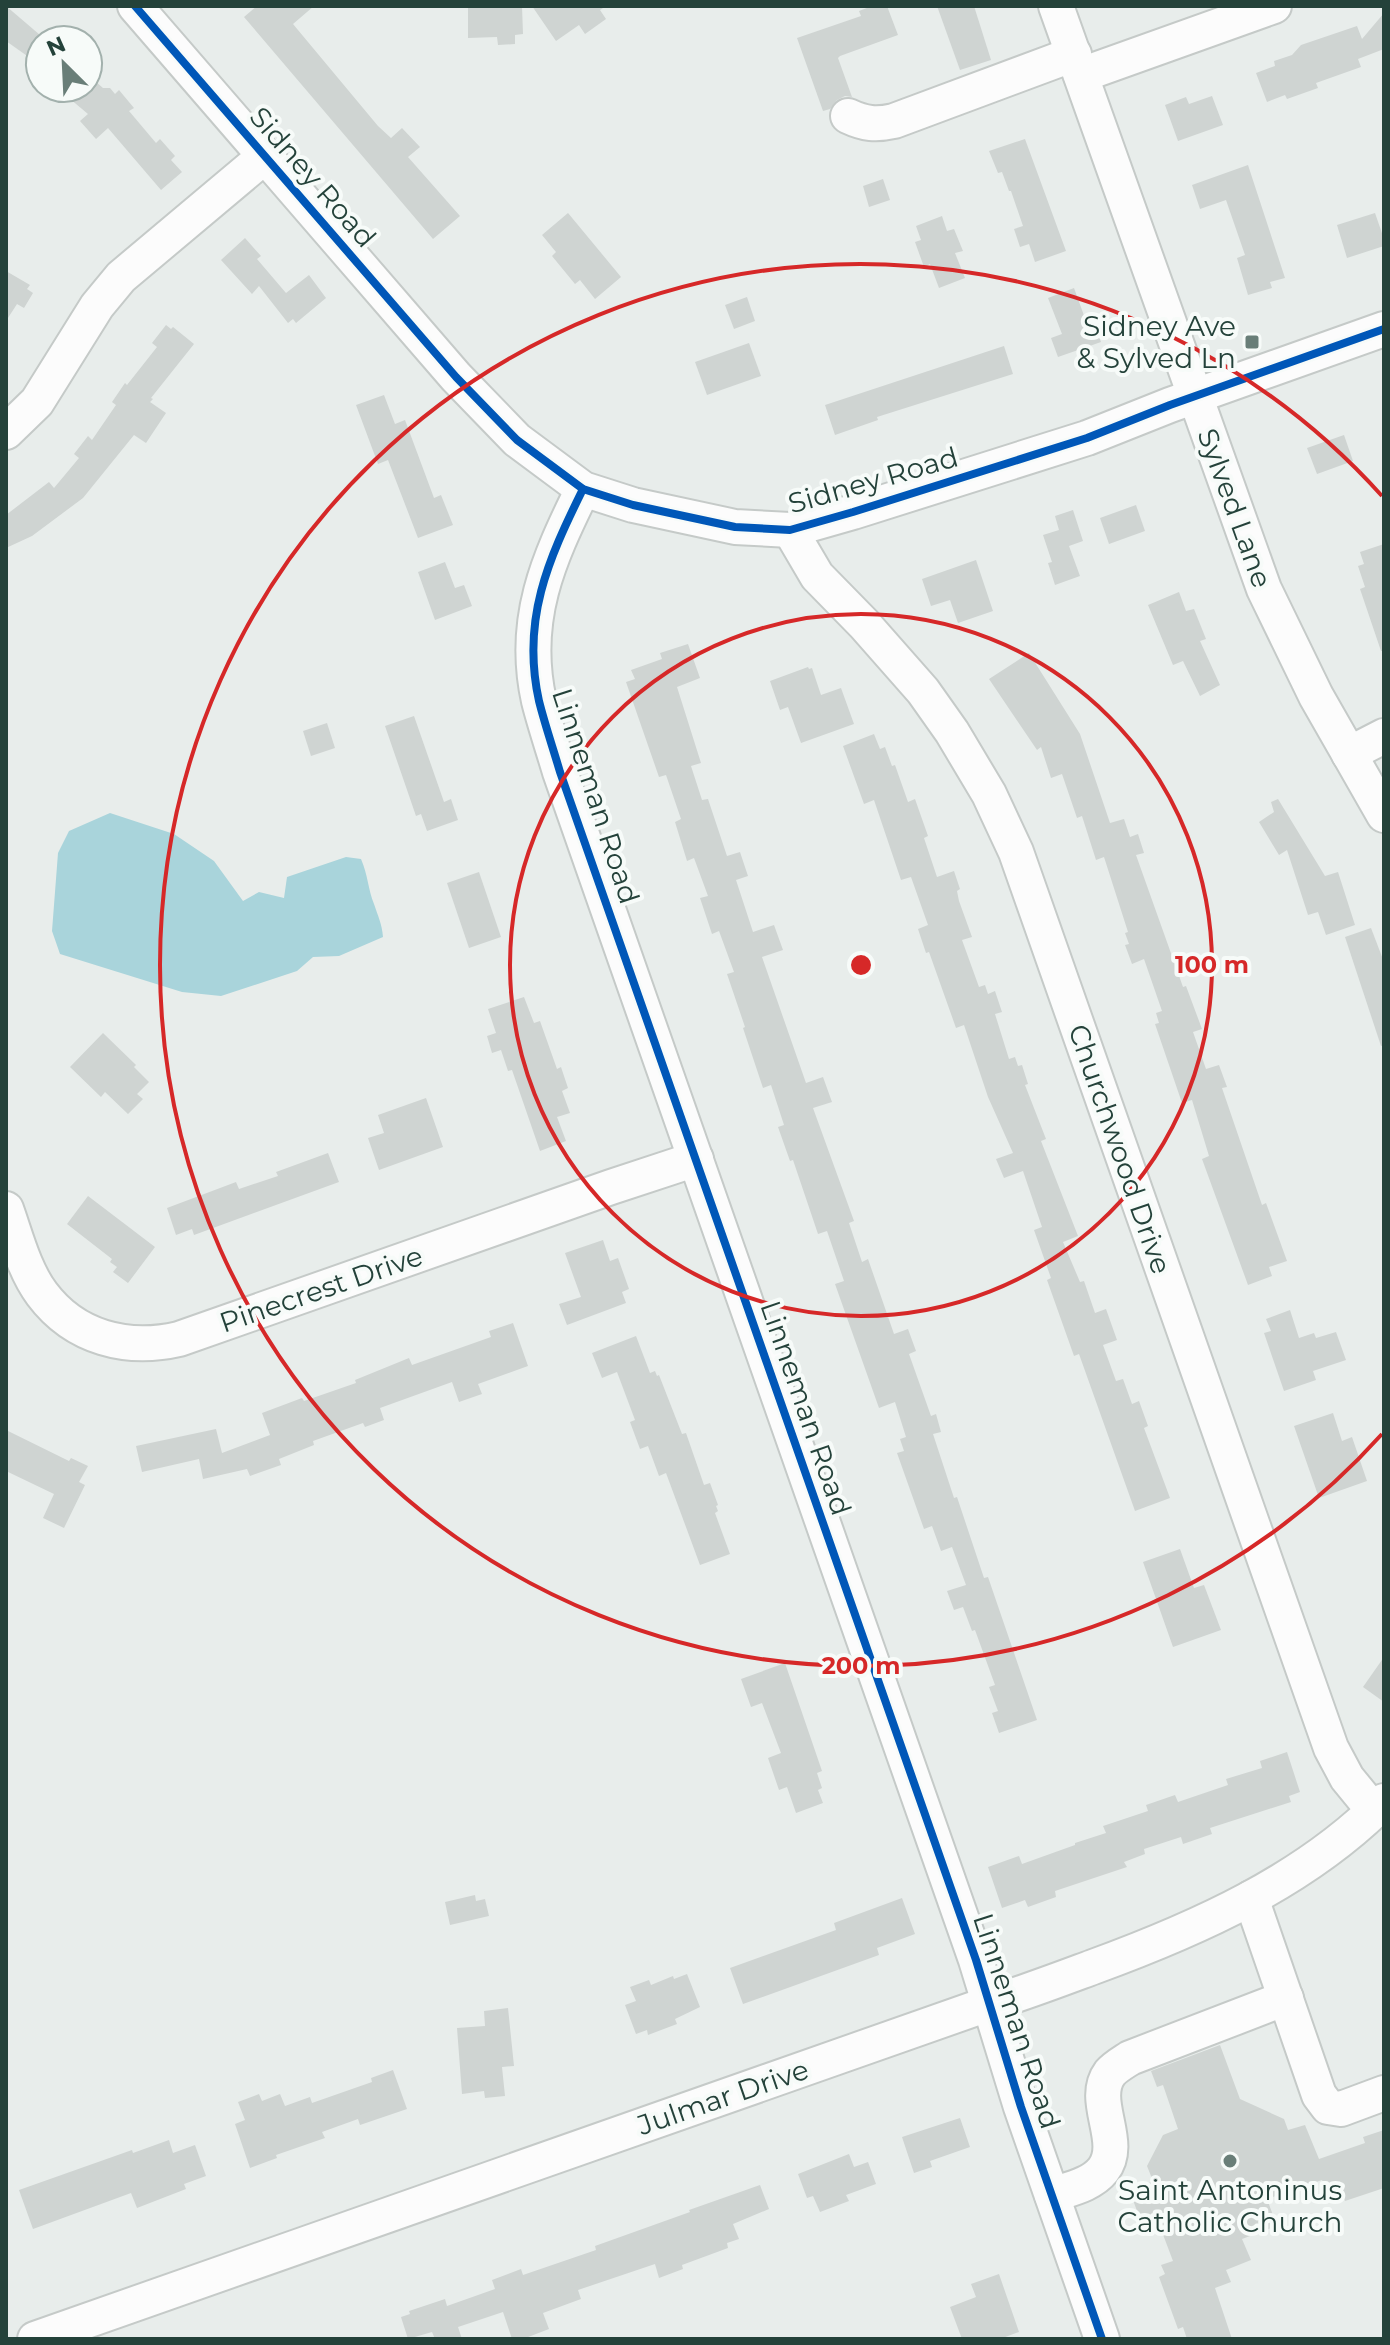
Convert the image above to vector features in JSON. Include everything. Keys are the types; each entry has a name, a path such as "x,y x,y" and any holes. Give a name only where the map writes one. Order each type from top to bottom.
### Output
{"street":[{"name":"Sidney Road","path":"135,6 456,377 517,440 583,489 633,505 735,527 790,530 1087,438 1384,329"},
{"name":"Sylved Lane","path":"1056,6 1264,589 1290,646 1384,815"},
{"path":"848,116 876,125 894,121 1274,6"},
{"path":"6,432 37,402 97,306 121,277 265,156"},
{"name":"Linneman Road","path":"583,489 554,549 540,593 534,630 537,690 560,772 976,1960 988,2004 1102,2339"},
{"name":"Churchwood Drive","path":"790,530 817,576 923,691 952,732 989,794 1016,852 1331,1748 1347,1778 1379,1806"},
{"path":"1349,754 1384,736"},
{"name":"Pinecrest Drive","path":"6,1209 28,1269 41,1294 60,1314 83,1330 108,1340 136,1345 158,1344 696,1159"},
{"name":"Julmar Drive","path":"35,2339 1138,1951 1251,1898 1331,1848 1379,1806"},
{"path":"1251,1898 1319,2095 1328,2107 1341,2109 1384,2093"},
{"path":"1052,2195 1090,2181 1104,2169 1111,2150 1103,2090 1110,2073 1130,2058 1286,1998"}],"water":[{"path":"110,813 174,834 214,861 243,901 259,892 284,898 287,877 346,857 361,859 383,937 339,956 313,957 297,971 221,996 182,992 60,954 52,931 58,853 69,831"}],"building":[{"path":"6,6 27,24 24,24 24,54 6,41"},
{"path":"257,6 314,6 293,24 378,126 391,138 402,128 420,147 408,157 460,216 433,239 244,17"},
{"path":"468,6 522,6 523,34 515,35 515,44 498,45 497,37 468,38"},
{"path":"532,6 606,6 600,10 606,19 585,34 579,25 556,41"},
{"path":"872,6 887,6 898,35 838,58 852,97 845,96 823,111 797,38 861,16 859,11"},
{"path":"937,6 974,6 991,60 960,70"},
{"path":"1384,13 1384,49 1358,59 1361,67 1316,83 1318,88 1287,99 1285,95 1267,102 1256,73 1275,66 1274,61 1292,55 1301,45 1357,26 1362,39"},
{"path":"104,88 110,88 115,94 119,90 134,108 129,111 156,143 160,139 175,156 171,160 182,172 161,190 108,128 96,139 80,121 88,114 76,104 104,104"},
{"path":"1212,96 1223,125 1178,141 1165,105 1186,97 1189,104"},
{"path":"1025,139 1066,251 1035,262 1029,244 1020,247 1014,229 1023,226 1011,191 1002,172 998,173 989,151"},
{"path":"1248,165 1285,278 1270,282 1272,288 1248,295 1237,258 1245,255 1226,200 1200,209 1192,185"},
{"path":"883,179 890,200 869,207 863,186"},
{"path":"568,213 621,277 595,299 580,280 575,284 552,256 556,252 542,235"},
{"path":"1375,213 1384,246 1347,258 1337,225"},
{"path":"942,216 947,231 954,229 963,251 955,253 965,278 939,288 930,264 924,267 915,242 921,240 916,226"},
{"path":"245,238 261,256 257,259 286,293 309,275 326,298 296,323 293,319 288,323 259,286 252,294 221,260"},
{"path":"6,271 30,285 27,289 33,293 24,308 17,304 6,321"},
{"path":"1074,288 1086,321 1092,318 1101,342 1058,357 1051,338 1062,334 1048,298"},
{"path":"747,297 755,321 734,329 725,305"},
{"path":"166,325 194,344 151,398 150,402 166,413 146,443 134,435 83,498 32,536 6,548 6,515 49,482 54,488 79,458 74,454 88,436 92,440 116,405 112,402 125,383 127,385 157,347 152,343"},
{"path":"749,343 761,376 707,395 695,362"},
{"path":"1004,346 1013,374 877,417 878,420 835,435 825,405"},
{"path":"384,395 395,424 405,420 434,498 441,495 453,525 418,538 388,460 378,464 356,405"},
{"path":"1344,435 1353,461 1317,474 1307,448"},
{"path":"1136,505 1145,531 1109,544 1100,518"},
{"path":"1073,510 1083,541 1069,546 1080,576 1055,585 1048,563 1052,562 1043,535 1059,530 1055,516"},
{"path":"1384,544 1384,651 1381,651 1360,589 1365,587 1358,566 1364,564 1360,552"},
{"path":"976,560 993,611 958,623 950,600 931,606 922,579"},
{"path":"445,562 455,588 464,585 472,606 435,620 418,572"},
{"path":"1179,592 1186,611 1194,609 1206,639 1200,641 1220,685 1200,696 1183,661 1173,665 1148,605"},
{"path":"688,644 700,678 677,687 701,763 691,766 702,800 708,799 727,856 740,852 748,876 736,880 753,932 774,925 783,950 762,957 806,1083 823,1077 832,1102 813,1108 854,1221 849,1223 862,1262 868,1259 894,1334 908,1329 916,1351 909,1354 931,1416 936,1414 941,1432 933,1434 954,1498 957,1497 984,1578 988,1577 1037,1720 999,1733 992,1713 998,1711 989,1687 995,1685 975,1630 972,1631 963,1607 954,1610 947,1591 966,1585 952,1547 941,1551 932,1526 924,1529 897,1453 904,1451 900,1439 906,1437 895,1402 879,1408 835,1284 844,1281 827,1231 818,1234 793,1160 790,1161 778,1127 784,1125 771,1085 763,1088 727,974 734,972 719,931 712,934 700,898 708,896 694,858 687,861 675,822 681,819 666,775 659,777 626,682 635,679 631,670 662,659 660,653"},
{"path":"1029,653 1080,734 1110,823 1124,819 1130,837 1138,834 1144,853 1136,855 1183,987 1186,986 1202,1029 1193,1032 1206,1069 1219,1065 1227,1087 1222,1088 1262,1205 1266,1203 1287,1261 1269,1267 1272,1276 1248,1285 1202,1159 1209,1156 1192,1100 1182,1103 1155,1024 1159,1023 1156,1013 1162,1011 1144,959 1132,964 1125,945 1129,944 1125,933 1128,932 1104,857 1096,860 1082,816 1077,818 1062,774 1051,778 1041,747 1037,750 989,679"},
{"path":"812,668 821,695 841,688 854,724 801,743 788,707 780,710 770,681"},
{"path":"414,716 444,802 451,799 458,820 427,831 421,814 416,816 385,726"},
{"path":"327,723 335,748 311,756 303,731"},
{"path":"874,734 880,749 885,747 892,766 895,765 908,802 915,799 928,836 924,838 937,877 954,871 960,889 957,891 959,901 972,937 962,940 979,987 985,985 988,994 995,991 1002,1012 995,1014 1009,1059 1015,1057 1018,1066 1022,1065 1028,1084 1025,1085 1046,1139 1041,1141 1078,1236 1063,1242 1080,1282 1084,1281 1095,1313 1106,1309 1117,1340 1103,1345 1116,1381 1123,1379 1132,1404 1139,1401 1148,1426 1144,1428 1170,1498 1135,1511 1079,1354 1074,1356 1047,1280 1051,1278 1034,1230 1042,1227 1023,1171 1004,1178 996,1159 1013,1153 988,1097 964,1025 956,1028 929,952 926,953 918,929 928,925 911,877 901,880 874,800 864,804 843,746"},
{"path":"1278,799 1325,876 1338,872 1355,925 1326,935 1318,912 1308,915 1287,850 1279,855 1259,822 1274,812 1271,802"},
{"path":"479,872 501,937 469,948 447,883"},
{"path":"1371,928 1384,962 1384,1045 1381,1046 1345,937"},
{"path":"524,997 534,1023 540,1021 557,1069 561,1067 568,1088 562,1091 570,1113 557,1117 566,1141 540,1151 512,1070 508,1071 501,1050 492,1053 487,1036 496,1033 488,1009"},
{"path":"103,1033 149,1082 137,1094 143,1099 128,1114 105,1092 101,1097 70,1067"},
{"path":"426,1098 443,1147 379,1170 368,1138 384,1133 378,1115"},
{"path":"328,1153 339,1182 194,1235 192,1229 176,1235 167,1208 236,1182 239,1189 278,1176 276,1172"},
{"path":"88,1196 155,1247 128,1283 113,1272 117,1267 110,1262 112,1259 67,1224"},
{"path":"603,1240 610,1261 618,1258 629,1289 622,1292 626,1303 567,1325 559,1304 581,1297 565,1253"},
{"path":"1290,1310 1299,1338 1314,1333 1316,1338 1336,1332 1346,1360 1313,1371 1316,1380 1284,1391 1264,1333 1271,1331 1266,1319"},
{"path":"513,1323 528,1366 478,1384 482,1394 459,1402 452,1382 380,1408 384,1420 365,1427 363,1423 313,1441 314,1445 279,1459 281,1465 250,1476 247,1469 203,1479 199,1459 142,1472 136,1446 216,1429 222,1453 270,1435 262,1413 356,1383 355,1380 409,1358 412,1365 491,1337 489,1331"},
{"path":"636,1336 650,1373 655,1371 659,1375 682,1434 686,1433 704,1485 710,1483 718,1505 715,1513 730,1554 700,1565 666,1473 659,1476 648,1446 640,1449 630,1422 635,1420 617,1372 602,1378 592,1353"},
{"path":"1333,1413 1342,1441 1352,1437 1367,1481 1319,1498 1294,1426"},
{"path":"6,1430 69,1461 71,1458 88,1466 79,1482 85,1485 64,1528 43,1518 54,1494 6,1471"},
{"path":"1180,1549 1194,1588 1204,1585 1221,1630 1173,1647 1143,1562"},
{"path":"1384,1657 1384,1702 1363,1687"},
{"path":"785,1663 822,1771 817,1773 823,1803 796,1813 787,1787 779,1790 768,1758 781,1753 762,1703 751,1707 741,1679"},
{"path":"1287,1752 1300,1792 1289,1796 1291,1802 1210,1828 1212,1834 1183,1844 1181,1837 1144,1849 1145,1854 1124,1862 1127,1867 1055,1891 1056,1897 1028,1907 1025,1900 1002,1908 988,1867 1019,1856 1022,1864 1075,1845 1106,1833 1103,1826 1148,1811 1146,1805 1175,1795 1178,1802 1228,1785 1226,1779 1262,1768 1260,1761"},
{"path":"475,1895 476,1901 485,1899 489,1916 450,1925 445,1902"},
{"path":"902,1898 915,1934 877,1948 879,1955 743,2004 730,1968 836,1930 834,1923"},
{"path":"687,1974 700,2007 675,2019 677,2024 648,2035 647,2030 636,2034 625,2005 636,2001 630,1987 649,1980 651,1985"},
{"path":"508,2008 514,2066 502,2067 505,2096 485,2098 484,2091 462,2094 457,2028 485,2026 484,2011"},
{"path":"1220,2045 1240,2099 1284,2119 1288,2130 1305,2125 1319,2159 1365,2143 1363,2137 1384,2130 1384,2188 1345,2201 1341,2191 1328,2195 1322,2180 1267,2199 1277,2226 1242,2239 1251,2260 1226,2270 1231,2282 1215,2288 1232,2339 1187,2339 1183,2327 1178,2329 1159,2277 1165,2274 1161,2265 1173,2261 1159,2224 1144,2230 1133,2200 1148,2194 1145,2185 1153,2181 1147,2166 1163,2135 1178,2129 1163,2085 1157,2087 1151,2071"},
{"path":"393,2070 407,2109 360,2125 358,2119 322,2132 325,2138 276,2155 277,2158 250,2168 235,2124 245,2120 238,2102 259,2094 262,2101 280,2094 285,2106 310,2097 312,2103 372,2082 371,2078"},
{"path":"960,2118 970,2147 930,2161 932,2167 914,2173 902,2137"},
{"path":"169,2140 173,2153 195,2145 206,2176 184,2184 186,2189 137,2208 131,2193 33,2229 19,2190"},
{"path":"849,2154 854,2167 868,2162 876,2184 846,2195 849,2201 820,2212 813,2196 807,2198 798,2174"},
{"path":"760,2185 769,2209 733,2224 739,2239 727,2243 728,2248 682,2265 683,2269 659,2278 655,2264 578,2290 581,2299 543,2313 549,2329 523,2339 512,2339 503,2312 458,2327 462,2339 435,2339 432,2332 408,2339 401,2317 410,2314 409,2311 445,2299 447,2306 495,2289 492,2280 521,2269 523,2275 596,2250 595,2246"},
{"path":"999,2274 1019,2332 1000,2339 962,2339 950,2307 976,2297 971,2284"}],"cycle path":[{"path":"135,6 456,377 517,440 583,489 633,505 735,527 790,530 1087,438 1384,329"},
{"path":"583,489 549,566 536,617 534,672 544,719 976,1960 1021,2107 1102,2339"}],"place":[{"name":"Sidney Ave & Sylved Ln","path":"1252,342"},
{"name":"Saint Antoninus Catholic Church","path":"1230,2161"}]}
